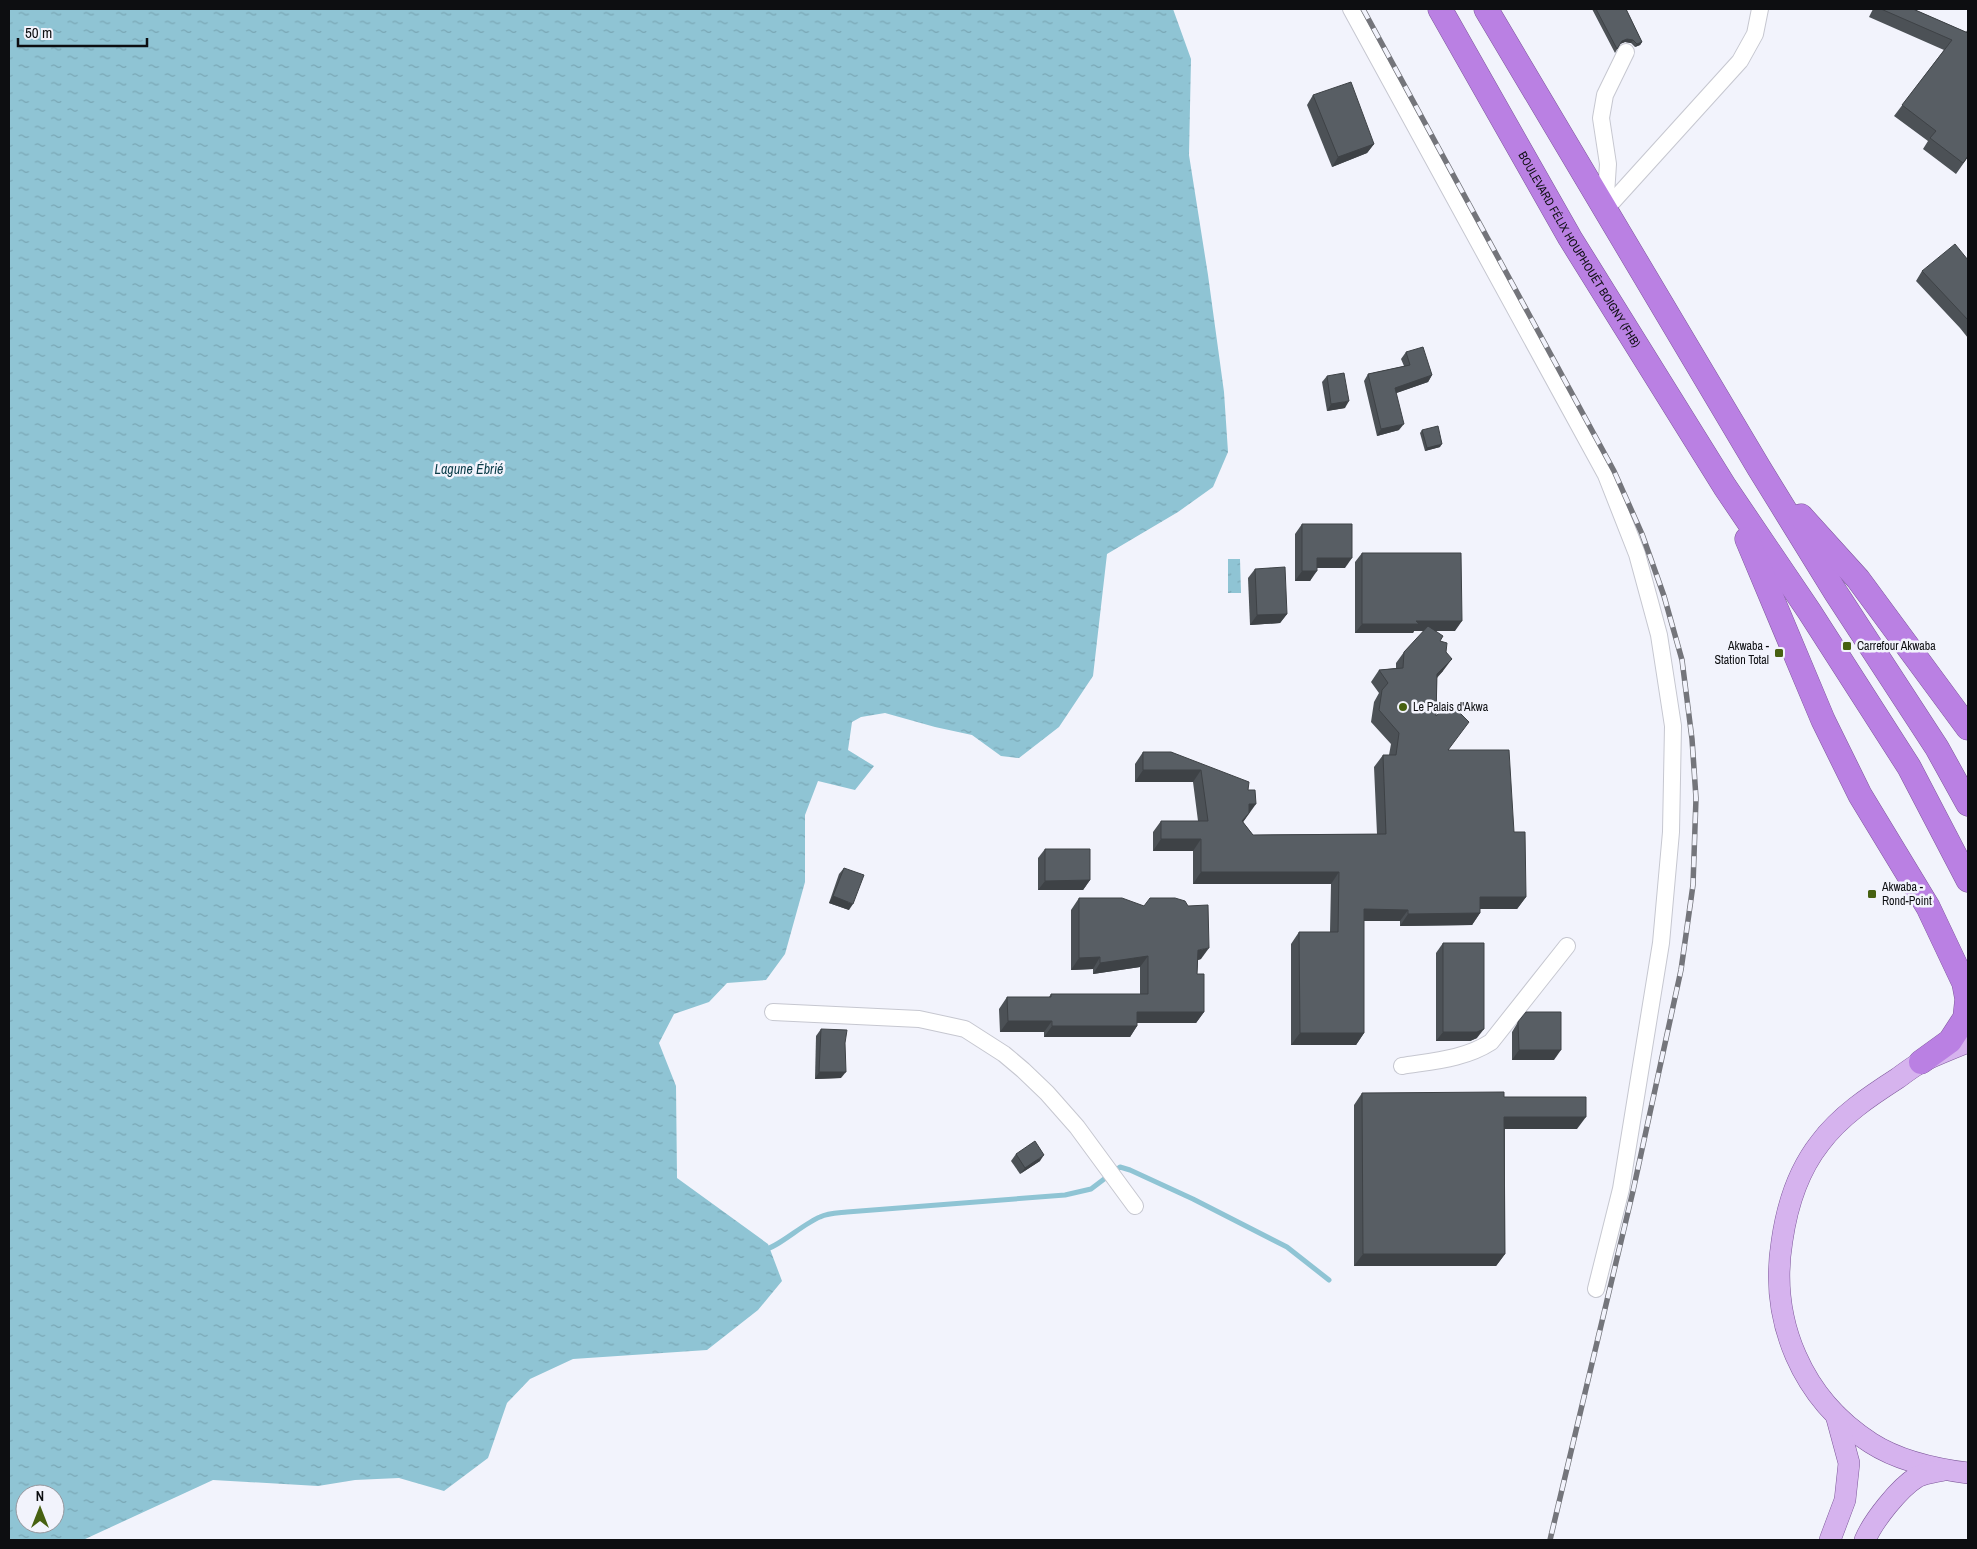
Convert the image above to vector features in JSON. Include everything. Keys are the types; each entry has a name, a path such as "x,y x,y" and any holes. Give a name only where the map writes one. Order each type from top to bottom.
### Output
{"highway":[{"name":"BOULEVARD FÉLIX HOUPHOUËT BOIGNY (FHB)","path":"1440,9 1570,238 1725,487"},
{"path":"1486,9 1758,468 1836,593 1938,748 1968,804"},
{"path":"1758,468 1858,579 1968,728"},
{"path":"1725,487 1809,611 1909,767 1968,880"},
{"path":"1725,487 1823,720 1860,795 1928,907 1964,983 1967,999 1965,1018 1950,1041 1921,1062"}],"main road":[{"path":"1968,1042 1921,1062 1872,1095 1845,1117 1819,1144 1801,1172 1784,1225 1780,1251 1779,1286 1781,1313 1787,1335 1813,1388 1836,1415 1852,1430 1873,1444 1909,1460 1944,1470 1968,1473"},
{"path":"1830,1540 1846,1500 1849,1464 1836,1415"},
{"path":"1865,1540 1868,1532 1900,1492 1917,1478 1929,1472 1944,1470"}],"street":[{"path":"1351,9 1606,475 1637,554 1659,635 1673,726 1671,832 1661,943 1621,1189 1596,1289"},
{"path":"1605,210 1740,61 1754,34 1760,9"},
{"path":"1605,210 1608,164 1601,118 1605,95 1626,52"},
{"path":"1402,1066 1457,1057 1478,1051 1492,1042 1567,946"},
{"path":"773,1012 919,1019 965,1029 1004,1054 1023,1070 1077,1126 1135,1206"}],"water":[{"name":"Lagune Ébrié","path":"9,9 1173,9 1191,59 1189,155 1224,392 1228,452 1213,487 1178,512 1107,554 1093,676 1059,727 1019,758 1001,756 972,735 885,713 861,717 852,722 848,750 874,766 855,790 818,781 805,815 805,882 785,954 766,980 727,983 709,1002 674,1014 659,1043 676,1086 677,1178 768,1244 782,1281 758,1310 707,1350 573,1359 530,1379 507,1403 488,1458 444,1491 399,1478 355,1480 318,1486 213,1480 83,1540 9,1540"},
{"path":"1228,559 1240,559 1241,593 1228,593"}],"building":[{"path":"1596,9 1626,9 1642,42 1637,44 1633,40 1627,39 1622,41 1617,49"},
{"path":"1881,9 1913,9 1968,33 1968,156 1963,163 1930,138 1936,131 1902,105 1952,40"},
{"path":"1351,82 1374,144 1338,157 1313,95"},
{"path":"1955,244 1968,260 1968,320 1922,271"},
{"path":"1423,347 1432,375 1395,388 1404,424 1381,429 1368,374 1410,365 1406,352"},
{"path":"1344,373 1349,401 1331,404 1327,376"},
{"path":"1438,426 1442,444 1427,448 1422,430"},
{"path":"1302,524 1352,524 1352,558 1317,558 1317,571 1302,571"},
{"path":"1362,553 1461,553 1462,621 1416,621 1419,624 1362,624"},
{"path":"1285,567 1287,614 1257,615 1255,569"},
{"path":"1428,626 1443,636 1440,641 1447,643 1446,652 1452,659 1437,674 1436,716 1450,703 1469,722 1448,750 1509,750 1514,832 1525,832 1526,897 1480,897 1480,913 1408,914 1408,910 1364,909 1364,1033 1300,1033 1299,932 1338,932 1339,872 1201,872 1201,839 1161,839 1161,821 1208,821 1201,770 1143,770 1143,752 1171,752 1249,782 1248,790 1255,790 1256,804 1249,804 1249,813 1242,821 1253,835 1386,834 1383,755 1396,755 1399,733 1379,710 1382,690 1388,683 1379,670 1403,668 1404,652"},
{"path":"1045,849 1090,849 1090,880 1045,881"},
{"path":"844,868 864,875 853,904 833,896"},
{"path":"1079,898 1122,898 1144,906 1150,898 1175,898 1185,901 1188,906 1208,905 1209,948 1198,950 1197,974 1204,974 1204,1012 1137,1012 1137,1026 1052,1026 1052,1021 1008,1021 1007,997 1051,997 1051,994 1148,994 1148,956 1100,963 1100,957 1079,958"},
{"path":"1443,943 1484,943 1484,1029 1477,1032 1443,1032"},
{"path":"1526,1012 1561,1012 1561,1050 1519,1050 1518,1022"},
{"path":"821,1029 847,1030 845,1043 846,1072 819,1072"},
{"path":"1504,1092 1504,1097 1586,1097 1586,1117 1504,1117 1505,1254 1363,1254 1362,1093"},
{"path":"1035,1141 1044,1155 1025,1168 1016,1154"}],"waterway":[{"path":"763,1250 769,1249 813,1220 833,1213 1065,1195 1091,1189 1120,1167 1193,1199 1287,1247 1329,1280"}],"railway":[{"path":"1363,9 1614,471 1642,534 1664,596 1682,660 1692,739 1696,798 1693,885 1681,970 1633,1191 1550,1540"}],"place":[{"name":"Carrefour Akwaba","path":"1847,646"},
{"name":"Akwaba - Station Total","path":"1779,653"},
{"name":"Le Palais d'Akwa","path":"1403,707"},
{"name":"Akwaba - Rond-Point","path":"1872,894"}]}
